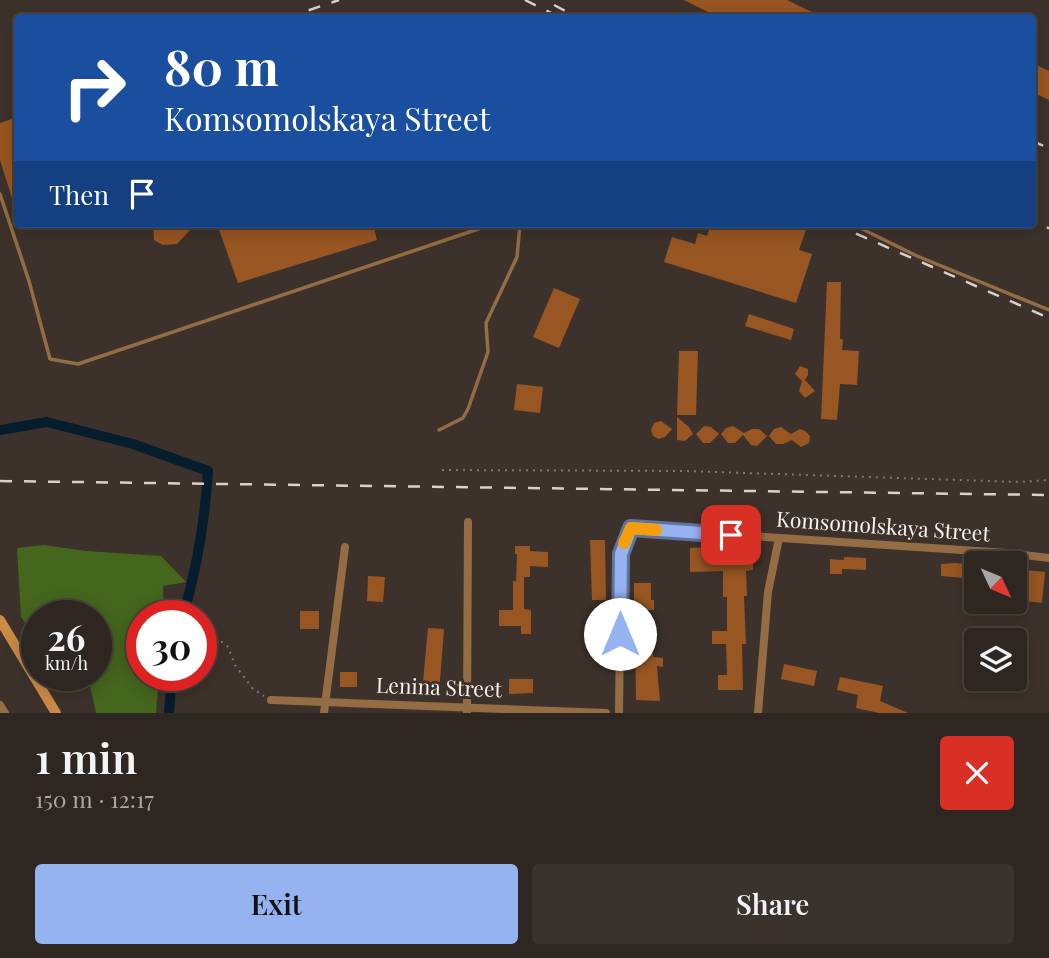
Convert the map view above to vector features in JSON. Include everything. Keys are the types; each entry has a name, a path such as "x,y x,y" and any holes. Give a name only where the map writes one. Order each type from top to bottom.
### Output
{"main road":[{"path":"0,620 57,713"}],"street":[{"path":"467,710 468,522"},
{"name":"Komsomolskaya Street","path":"619,713 621,554 631,528 1007,552 1049,558"},
{"path":"758,713 768,592 779,538"},
{"path":"324,713 345,547"},
{"name":"Lenina Street","path":"271,700 467,710 606,713"},
{"path":"0,705 5,713"}],"lane":[{"path":"0,194 29,281 50,359 78,364 481,228"},
{"path":"439,430 463,418 468,408 488,352 486,323 517,257 520,228"},
{"path":"860,228 917,256 1049,310"}],"path":[{"path":"442,470 685,471 1020,482 1049,480"},
{"path":"217,638 228,647 235,665 253,689 271,700"}],"green space":[{"path":"44,545 161,556 186,582 163,586 163,600 126,600 126,691 158,691 156,713 96,713 91,691 112,691 112,600 21,600 21,617 17,548"}],"building":[{"path":"684,0 787,0 816,14 712,14"},
{"path":"1036,65 1049,71 1049,100 1036,94"},
{"path":"14,118 14,205 0,160 0,123"},
{"path":"153,228 191,228 177,244 163,245 154,240"},
{"path":"218,228 374,228 377,240 238,283"},
{"path":"710,228 807,228 799,250 812,254 796,303 664,262 672,237 695,244 698,233 707,236"},
{"path":"827,282 841,282 842,350 859,351 857,385 840,384 837,420 821,419"},
{"path":"554,288 580,299 559,348 533,337"},
{"path":"749,314 794,329 791,340 745,326"},
{"path":"679,351 698,351 696,415 677,415"},
{"path":"800,366 808,369 805,380 815,391 805,398 799,391 802,381 795,374"},
{"path":"517,384 543,387 540,413 514,410"},
{"path":"677,417 693,434 685,441 677,440"},
{"path":"661,421 672,429 659,439 653,436 651,430 654,423"},
{"path":"704,426 711,427 719,434 710,443 703,443 696,434"},
{"path":"733,426 744,433 759,429 767,436 757,446 751,445 743,435 735,443 728,443 721,434 726,428"},
{"path":"781,427 791,434 800,429 805,431 810,436 809,443 801,447 792,440 776,444 769,436 774,429"},
{"path":"590,540 605,540 606,600 592,600"},
{"path":"515,546 530,546 530,551 548,552 548,567 530,566 530,577 524,577 524,609 531,610 531,634 521,634 521,626 499,626 499,610 513,610 517,554"},
{"path":"714,547 714,564 728,564 728,548 753,548 753,570 746,571 747,596 744,596 746,644 742,644 743,690 718,690 718,675 727,675 726,644 712,644 712,631 727,631 727,597 723,597 723,571 690,572 690,548"},
{"path":"844,557 866,558 866,570 842,569 842,574 830,574 830,559 844,560"},
{"path":"941,564 964,564 964,578 941,576"},
{"path":"1027,570 1045,572 1042,603 1027,601"},
{"path":"368,576 385,577 383,602 367,601"},
{"path":"634,583 651,583 654,610 634,610"},
{"path":"300,611 319,611 319,629 300,629"},
{"path":"606,614 607,631 591,631 591,615"},
{"path":"635,627 653,628 653,657 663,658 663,667 657,666 660,701 636,700"},
{"path":"428,628 444,629 439,693 422,693"},
{"path":"784,664 817,671 814,686 781,679"},
{"path":"340,672 357,672 357,687 340,687"},
{"path":"840,677 883,686 880,701 908,713 879,713 856,708 858,695 837,690"},
{"path":"509,679 533,679 533,693 509,694"}],"waterway":[{"path":"0,430 47,422 133,444 208,471 200,544 187,600"},
{"path":"169,713 171,691"}],"railway":[{"path":"298,14 339,0"},
{"path":"525,0 553,14"},
{"path":"554,5 571,14"},
{"path":"1036,143 1049,148"},
{"path":"1036,226 1049,228"},
{"path":"843,228 1049,318"},
{"path":"0,481 1049,495"}],"slow traffic":[{"path":"624,543 631,528 656,530"}],"route":[{"path":"620,634 621,554 631,528 731,535"}]}
